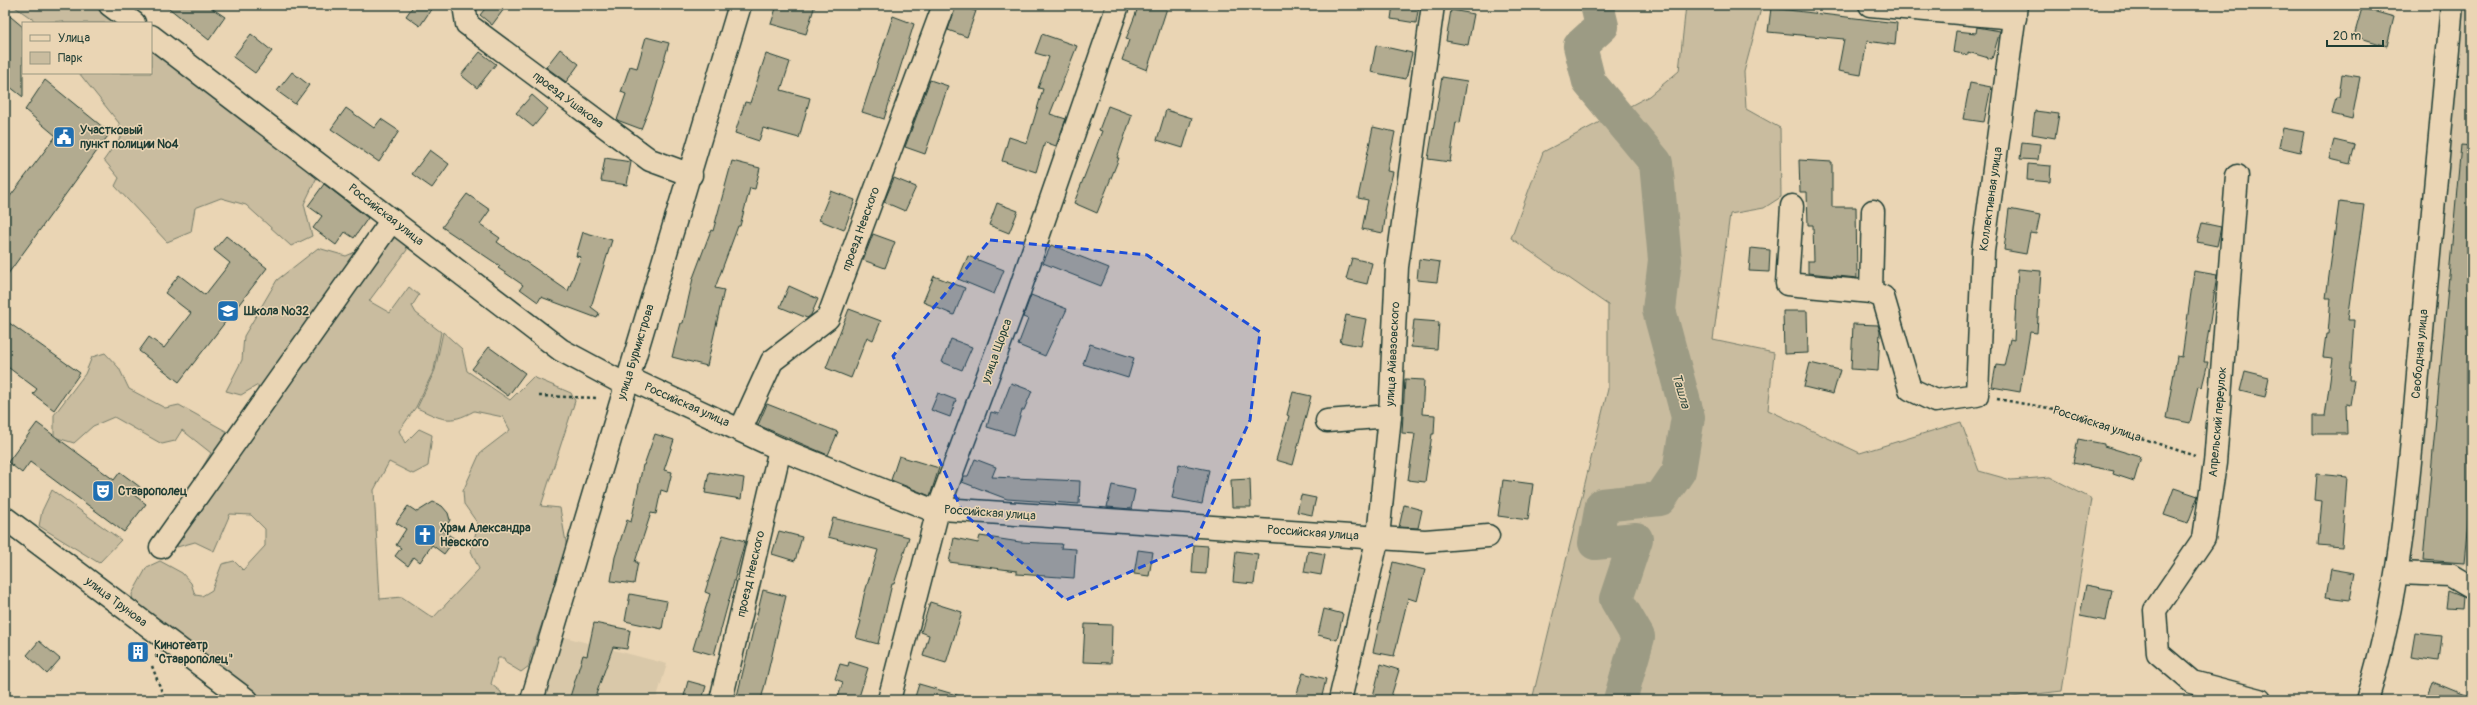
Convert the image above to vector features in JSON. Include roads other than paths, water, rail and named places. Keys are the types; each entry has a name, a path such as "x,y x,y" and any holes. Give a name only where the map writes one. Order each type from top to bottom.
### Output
{"street":[{"path":"110,5 133,22"},
{"name":"проезд Ушакова","path":"464,5 467,24 650,160 691,175"},
{"name":"улица Бурмистрова","path":"532,700 627,382 691,175 740,5"},
{"name":"проезд Невского","path":"741,429 772,361 828,318 944,5"},
{"name":"улица Щорса","path":"889,700 938,510 1019,292 1118,5"},
{"name":"улица Айвазовского","path":"1340,700 1378,537 1390,416 1397,267 1434,5"},
{"path":"1870,5 2016,12"},
{"name":"Свободная улица","path":"2367,700 2380,659 2397,573 2416,401 2452,5"},
{"name":"Коллективная улица","path":"1872,292 1883,297 1910,389 1935,401 1977,395 1983,252 2016,12"},
{"name":"Российская улица","path":"152,37 561,350 627,382 741,429 780,449 927,508 938,510 1425,541 1488,536"},
{"name":"Апрельский переулок","path":"2237,176 2215,463 2204,538 2155,610 2158,653 2192,682 2260,700"},
{"path":"1792,206 1787,284 1872,292 1873,211"},
{"path":"161,547 392,220"},
{"path":"1327,421 1390,416"},
{"name":"проезд Невского","path":"721,700 780,449"},
{"name":"улица Трунова","path":"5,518 237,697"},
{"path":"2397,573 2450,575 2468,580"}],"waterway":[{"name":"Ташла","path":"1597,5 1602,26 1580,46 1589,82 1656,163 1665,260 1659,310 1688,417 1679,471 1660,499 1602,505 1595,543 1636,539 1616,599 1638,637 1620,700"}],"place":[{"name":"Участковый пункт полиции №4","path":"64,137"},
{"name":"Школа №32","path":"228,311"},
{"name":"Ставрополец","path":"103,491"},
{"name":"Храм Александра Невского","path":"425,535"},
{"name":"Кинотеатр \"Ставрополец\"","path":"138,652"}]}
